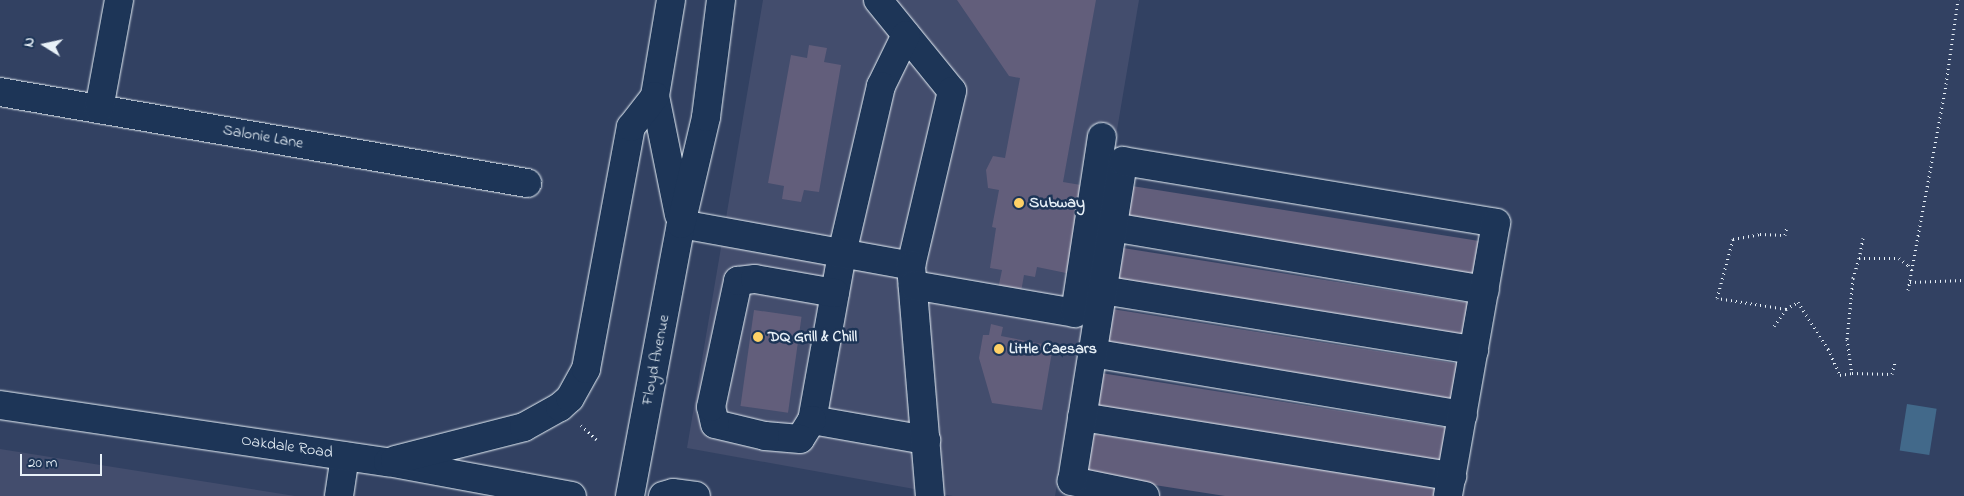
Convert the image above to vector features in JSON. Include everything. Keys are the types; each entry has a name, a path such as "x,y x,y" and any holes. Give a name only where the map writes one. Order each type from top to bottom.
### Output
{"street":[{"path":"99,109 119,0"},
{"name":"Floyd Avenue","path":"671,0 655,96 681,224"},
{"name":"Floyd Avenue","path":"630,496 681,224 706,117 721,0"},
{"path":"878,0 952,91 912,276 930,496"},
{"path":"835,293 755,280 738,281 711,407 715,424 765,436 800,439 812,420 835,293 842,254 881,86 906,35"},
{"name":"Salonie Lane","path":"0,92 527,183"},
{"path":"388,462 524,427 560,407 570,398 586,369 631,127 655,96"},
{"path":"681,224 842,254 912,276 1075,313 1102,137"},
{"path":"1082,418 1450,486 1496,224 1123,161 1112,227 1072,481 1145,496"},
{"path":"1112,227 1484,290"},
{"path":"1102,290 1474,350"},
{"path":"1092,353 1462,415"},
{"name":"Oakdale Road","path":"0,405 388,462 572,496"},
{"path":"812,420 926,440"},
{"path":"339,496 346,456"},
{"path":"663,496 673,493 696,496"}],"path":[{"path":"1908,290 1946,84 1958,0"},
{"path":"1786,226 1785,235 1760,234 1733,239 1717,298 1786,309"},
{"path":"1852,373 1847,339 1853,278 1863,238"},
{"path":"1859,258 1899,258 1912,271"},
{"path":"1910,282 1964,280"},
{"path":"1774,326 1786,309 1798,302 1828,349 1840,375 1852,373 1892,374 1895,362"},
{"path":"576,422 592,433 596,439"}],"shaded area":[{"path":"763,0 1139,0 1055,496 953,496 687,448"},
{"path":"1907,404 1937,409 1929,455 1900,450"},
{"path":"0,449 295,496 0,496"}],"building":[{"path":"957,0 1096,0 1063,182 1087,186 1071,274 1037,267 1035,277 1024,275 1021,292 998,289 1002,270 990,268 996,228 992,227 999,190 988,188 986,170 993,156 1005,158 1020,78 1009,76"},
{"path":"809,45 827,48 824,62 841,65 819,192 804,190 801,202 782,199 784,186 768,183 791,55 807,58"},
{"path":"1132,186 1481,241 1475,279 1126,224"},
{"path":"1123,248 1470,303 1464,341 1117,287"},
{"path":"1112,309 1460,364 1454,401 1106,346"},
{"path":"754,310 802,317 788,413 741,406"},
{"path":"991,324 1003,327 1001,336 1053,346 1042,410 992,403 979,358 983,335 989,335"},
{"path":"1101,373 1450,428 1444,465 1095,410"},
{"path":"1090,433 1438,488 1437,496 1225,496 1084,474"}],"place":[{"name":"Subway","path":"1019,203"},
{"name":"DQ Grill & Chill","path":"758,337"},
{"name":"Little Caesars","path":"999,349"}]}
